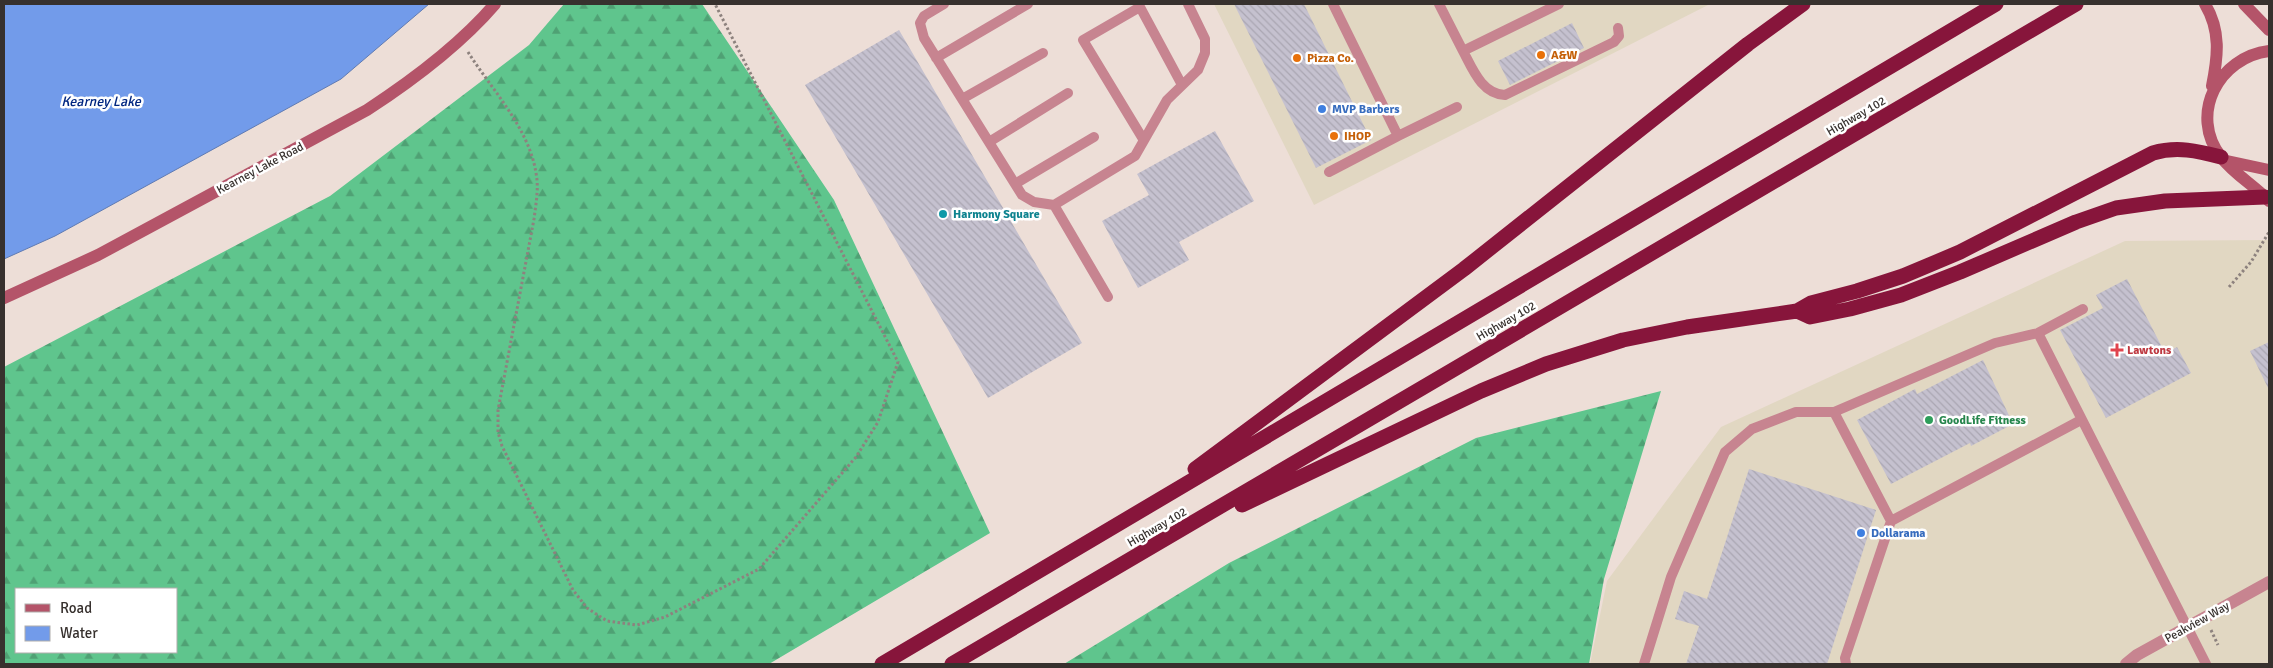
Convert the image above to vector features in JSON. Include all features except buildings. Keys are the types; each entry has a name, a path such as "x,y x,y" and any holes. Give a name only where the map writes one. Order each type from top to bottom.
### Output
{"highway":[{"path":"1135,514 1464,269 1748,44 1804,4"},
{"name":"Highway 102","path":"882,664 1996,4"},
{"name":"Highway 102","path":"952,664 2076,4"},
{"path":"1153,546 1480,391 1546,364 1623,340 1687,327 1797,311 1811,303 1903,276 1960,252 2153,153 2164,150 2188,150 2223,159"},
{"path":"1797,311 1810,317 1850,309 1901,295 2076,222 2116,208 2165,201 2267,199"}],"main road":[{"name":"Kearney Lake Road","path":"4,298 98,256 367,110 400,89 459,39 495,4"},
{"path":"2244,4 2269,30"},
{"path":"2206,6 2216,30 2218,50 2207,108 2210,132 2223,159 2267,199"},
{"path":"2207,108 2212,93 2226,72 2244,58 2269,51"},
{"path":"2223,159 2251,168 2269,170"}],"street":[{"name":"Peakview Way","path":"2126,664 2137,655 2269,582"}],"lane":[{"path":"944,4 924,16 920,23 924,38 1022,195 1034,202 1054,205 1135,156 1167,100 1198,70 1205,53 1205,39 1188,4"},
{"path":"936,58 1028,4"},
{"path":"1333,4 1398,136"},
{"path":"1439,4 1484,88 1495,94 1505,95 1614,42 1619,36 1618,28"},
{"path":"1463,51 1559,4"},
{"path":"1144,139 1083,40 1143,5 1182,85"},
{"path":"962,100 1043,53"},
{"path":"989,142 1068,93"},
{"path":"1329,172 1457,107"},
{"path":"1015,184 1094,137"},
{"path":"1054,205 1108,297"},
{"path":"1644,664 1671,577 1725,452 1752,429 1796,412 1834,412 1995,343 2038,333 2083,309"},
{"path":"2038,333 2206,664"},
{"path":"1834,412 1891,521"},
{"path":"1846,664 1845,658 1891,521 2081,420"}],"path":[{"path":"459,39 524,136 536,173 537,189 534,219 498,410 498,432 502,446 573,590 587,608 607,621 637,625 664,617 758,569 856,457 878,422 898,362 715,4"},
{"path":"2229,287 2251,262 2269,232"},
{"path":"2210,630 2218,646"}],"shaded area":[{"path":"1214,4 1710,4 1314,205"},
{"path":"2269,240 2269,664 1590,664 1607,581 1721,427 2125,241"}],"green space":[{"path":"564,4 702,4 834,200 990,533 769,664 4,664 4,367 330,196 529,45"},
{"path":"1661,391 1604,579 1589,664 1064,664 1229,563 1476,438"}],"water":[{"name":"Kearney Lake","path":"4,4 429,4 341,79 55,236 4,259"}],"place":[{"name":"A&W","path":"1541,55"},
{"name":"Pizza Co.","path":"1297,58"},
{"name":"MVP Barbers","path":"1322,109"},
{"name":"IHOP","path":"1334,136"},
{"name":"Harmony Square","path":"943,214"},
{"name":"Lawtons","path":"2117,350"},
{"name":"GoodLife Fitness","path":"1929,420"},
{"name":"Dollarama","path":"1861,533"}]}
